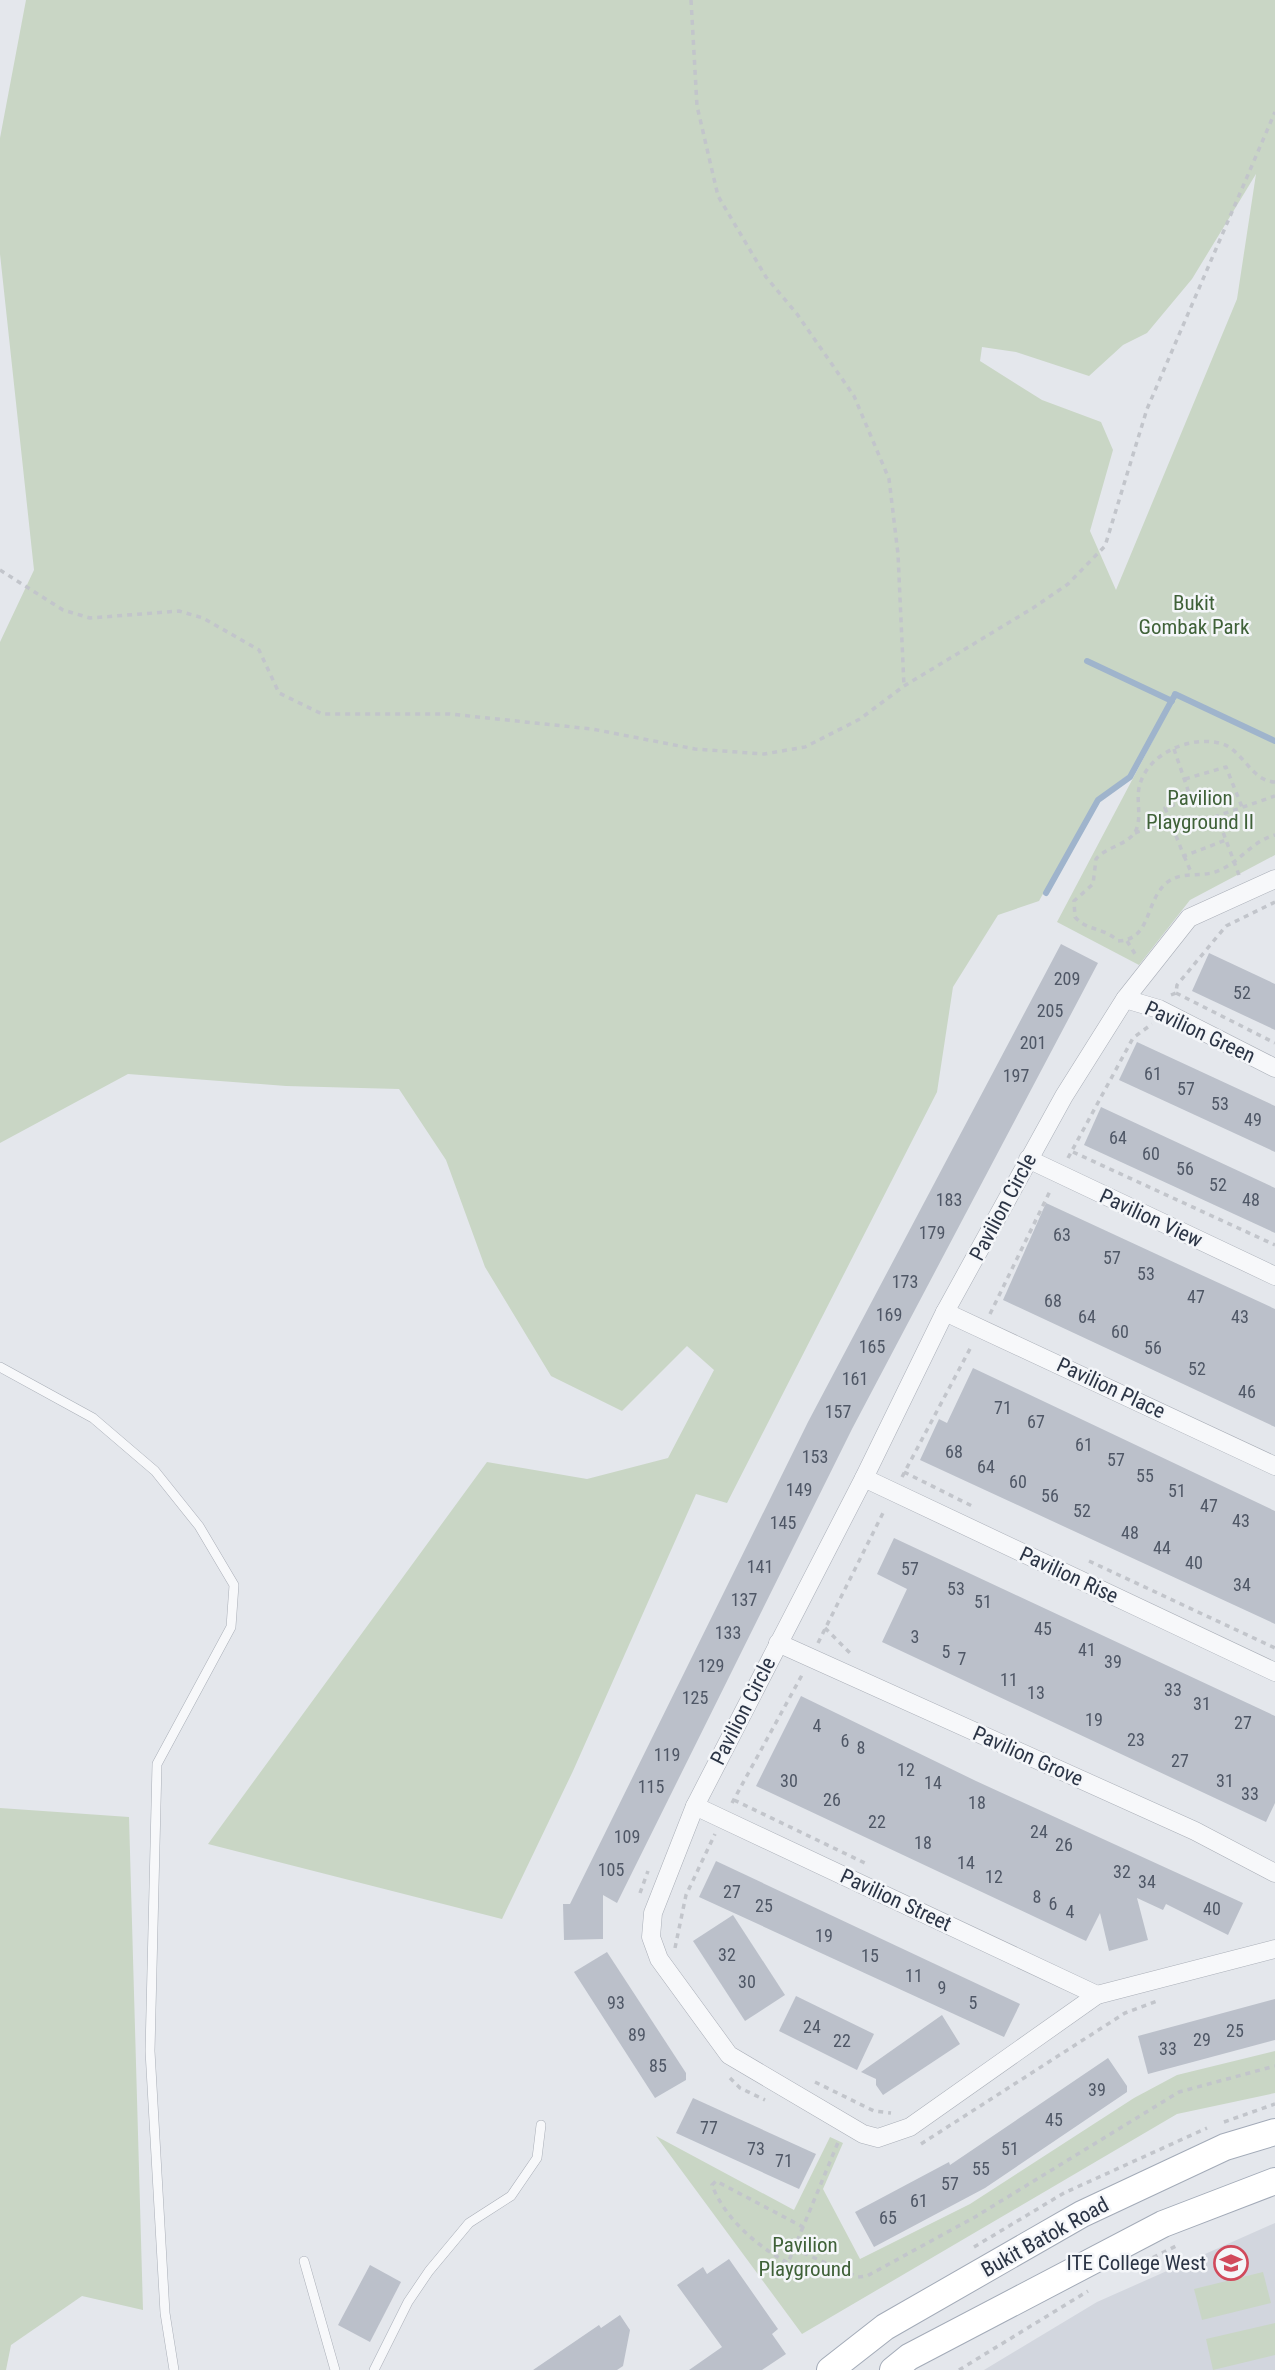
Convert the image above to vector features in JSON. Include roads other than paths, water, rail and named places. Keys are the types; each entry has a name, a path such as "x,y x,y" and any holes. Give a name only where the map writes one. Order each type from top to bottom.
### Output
{"main road":[{"name":"Bukit Batok Road","path":"830,2370 885,2327 1082,2214 1226,2147 1275,2132"},
{"name":"Bukit Batok Road","path":"893,2370 909,2357 1163,2224 1275,2181"}],"street":[{"name":"Pavilion Circle","path":"1275,879 1189,918 1125,999 1028,1159 945,1312 864,1478 695,1806 653,1913 652,1937 659,1959 729,2055 863,2134 878,2138 910,2127 1097,1995 1275,1948"},
{"name":"Pavilion Green","path":"1125,999 1159,1009 1275,1068"},
{"name":"Pavilion View","path":"1028,1159 1275,1276"},
{"name":"Pavilion Place","path":"945,1312 1275,1466"},
{"name":"Pavilion Rise","path":"864,1478 1275,1672"},
{"name":"Pavilion Grove","path":"778,1643 1195,1831 1275,1873"},
{"name":"Pavilion Street","path":"695,1806 1097,1995"}],"lane":[{"path":"0,1367 93,1418 155,1471 200,1526 234,1585 231,1628 157,1764 150,2051 165,2313 174,2370"},
{"path":"374,2370 408,2302 429,2271 469,2223 511,2196 537,2158 541,2125"},
{"path":"304,2261 335,2370"}],"waterway":[{"path":"1087,661 1172,701"},
{"path":"1174,697 1175,694 1275,741"},
{"path":"1046,893 1098,800 1130,777 1173,698"}],"place":[{"name":"ITE College West","path":"1231,2263"}],"park label":[{"name":"Bukit Gombak Park","path":"1194,615"},
{"name":"Pavilion Playground II","path":"1200,810"},
{"name":"Pavilion Playground","path":"805,2257"}]}
